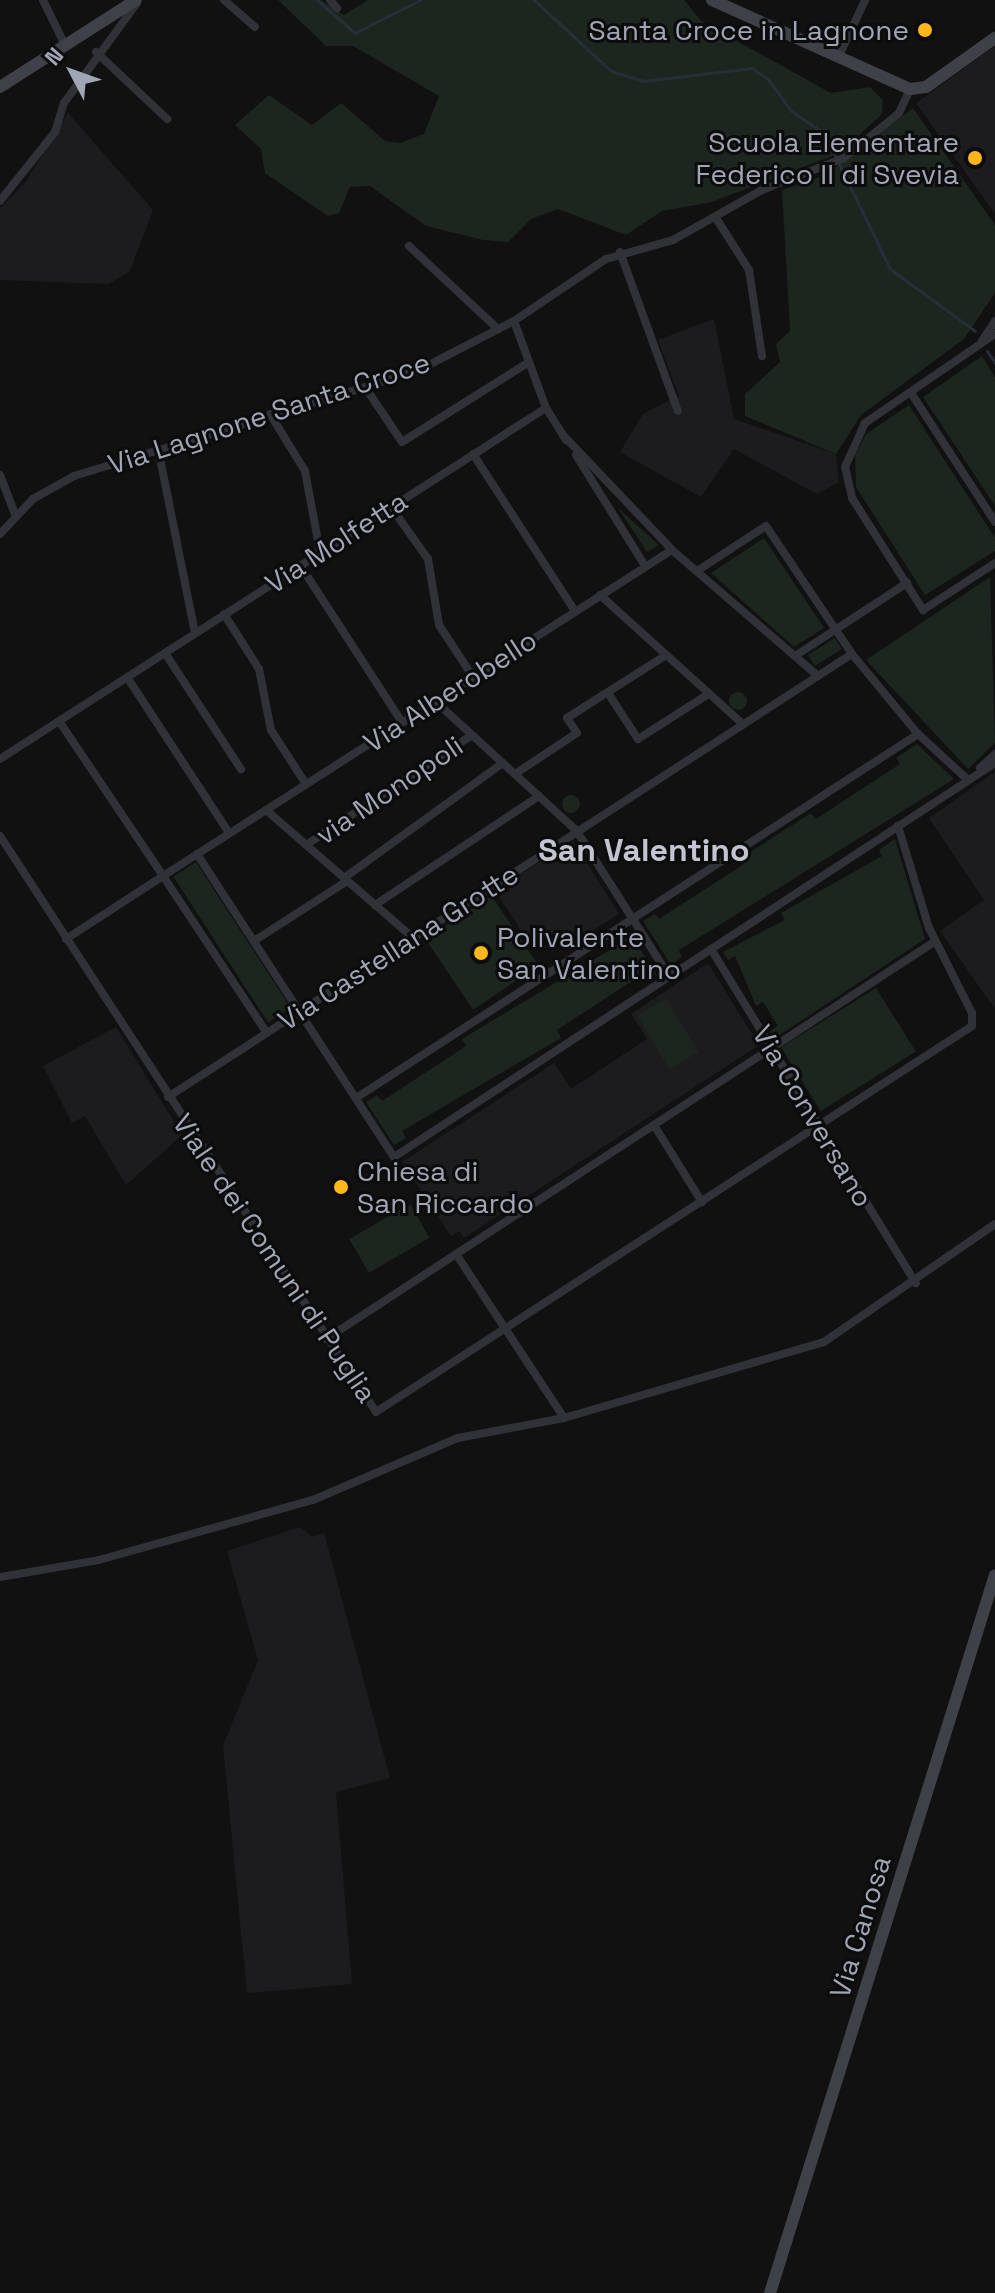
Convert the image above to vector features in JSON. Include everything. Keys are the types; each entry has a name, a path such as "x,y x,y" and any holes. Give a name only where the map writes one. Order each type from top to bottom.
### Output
{"main road":[{"path":"0,87 64,43 138,0"},
{"path":"712,0 910,89 926,87 995,38"},
{"name":"Via Canosa","path":"770,2293 995,1575"}],"street":[{"path":"43,0 64,43"},
{"path":"0,201 55,132 64,103 96,52 138,0"},
{"path":"224,0 255,27"},
{"path":"330,0 337,8"},
{"path":"838,59 865,0"},
{"path":"96,52 167,119"},
{"name":"Via Lagnone Santa Croce","path":"0,534 15,514 74,476 417,371 514,321 620,252 673,240 762,190 826,168 844,158 899,113 910,89"},
{"path":"716,218 749,270 762,356"},
{"path":"409,246 498,329"},
{"path":"620,252 678,411"},
{"path":"514,321 546,408 645,566"},
{"path":"979,345 995,321"},
{"path":"994,565 923,610 852,498 845,467 859,430 995,334"},
{"path":"365,387 402,442 529,362"},
{"path":"911,393 995,522"},
{"name":"Via Molfetta","path":"0,759 546,408"},
{"path":"270,414 305,471 320,552"},
{"path":"563,435 672,550 818,676"},
{"path":"158,448 195,633"},
{"path":"473,454 575,611"},
{"path":"0,475 15,514"},
{"path":"391,507 428,559 439,625 473,677"},
{"path":"697,571 766,526 852,654 918,734 968,780"},
{"name":"Via Alberobello","path":"163,876 672,550"},
{"path":"300,565 402,722"},
{"path":"795,656 907,583"},
{"path":"600,595 663,657 743,724"},
{"path":"224,614 259,669 271,730 306,784"},
{"path":"165,653 241,769"},
{"name":"Via Castellana Grotte","path":"267,1033 852,654"},
{"path":"515,774 577,733 567,718 663,657"},
{"path":"127,677 229,833"},
{"path":"608,693 638,739 707,695"},
{"path":"435,701 576,830 669,976"},
{"path":"59,721 267,1033"},
{"path":"356,1098 918,734"},
{"name":"via Monopoli","path":"306,845 472,735"},
{"path":"968,780 995,754"},
{"path":"254,941 346,880 503,763"},
{"path":"197,854 394,1157 995,763"},
{"path":"375,905 539,796"},
{"path":"266,810 412,937"},
{"path":"508,1328 972,1026 972,1013 934,942 898,826"},
{"name":"Viale dei Comuni di Puglia","path":"0,836 373,1409 385,1409 508,1328"},
{"path":"66,939 163,876"},
{"path":"326,1339 934,942"},
{"name":"Via Conversano","path":"711,949 916,1283"},
{"name":"Viale dei Comuni di Puglia","path":"168,1097 267,1033"},
{"path":"654,1125 702,1202"},
{"path":"0,1577 130,1552 313,1500 458,1438 564,1418 824,1342 916,1283 995,1224"},
{"path":"456,1254 508,1328 564,1418"}],"shaded area":[{"path":"278,0 321,0 344,15 368,0 684,0 701,21 831,93 870,87 883,100 882,114 840,153 712,202 662,211 626,235 558,209 531,219 508,242 483,240 426,226 370,186 350,187 339,213 328,216 265,173 261,149 235,125 269,95 312,125 341,103 385,141 400,143 424,134 439,96 353,46 326,46"},
{"name":"Scuola Elementare Federico II di Svevia","path":"995,46 995,214 916,103"},
{"path":"913,108 995,225 995,293 964,339 861,415 836,454 745,416 745,394 780,362 776,344 790,331 782,190 826,175"},
{"path":"68,113 153,210 130,271 109,284 0,280 0,208 25,183"},
{"path":"714,319 734,419 836,454 839,482 817,494 734,449 701,497 620,452 643,414 679,396 658,340"},
{"path":"982,356 995,378 995,506 923,397"},
{"path":"909,405 995,538 995,551 925,595 856,487 855,455 866,434"},
{"path":"618,508 659,545 647,552"},
{"path":"764,538 824,628 794,647 711,573"},
{"path":"990,577 995,743 968,769 866,660"},
{"path":"835,638 842,649 815,666 808,655"},
{"path":"734,692 742,692 747,701 745,708 734,710 729,705 729,697"},
{"path":"917,744 954,779 679,950 682,957 671,965 643,921 655,914 659,919 744,864 741,858 811,813 816,819 900,764 896,758"},
{"path":"995,772 995,1009 940,931 984,900 929,818"},
{"path":"571,795 580,804 571,813 562,804"},
{"path":"895,839 925,939 775,1038 770,1031 778,1026 763,1002 756,1006 735,956 728,960 723,952 785,920 781,913 882,856 879,850"},
{"path":"573,841 619,914 571,944 558,931 532,948 495,890"},
{"path":"196,862 291,1008 268,1023 173,877"},
{"name":"Polivalente San Valentino","path":"491,895 539,965 473,1010 426,939"},
{"path":"628,930 656,974 646,981 641,975 557,1030 561,1038 402,1131 406,1138 394,1145 366,1102 377,1095 382,1101 466,1046 462,1039 620,944 617,938"},
{"path":"708,963 759,1045 464,1238 459,1231 451,1236 402,1162 554,1063 571,1089 647,1039 631,1014"},
{"path":"876,988 916,1052 821,1111 781,1047"},
{"path":"666,998 698,1052 669,1070 637,1016"},
{"path":"116,1027 182,1135 126,1185 85,1116 72,1123 43,1066"},
{"path":"410,1204 430,1238 369,1273 349,1239"},
{"path":"300,1527 312,1537 324,1533 390,1778 336,1792 352,1984 247,1993 223,1746 258,1660 227,1551"}],"waterway":[{"path":"317,0 355,33 420,0"},
{"path":"534,0 611,71 644,81 752,68 768,79 791,111 824,133 890,269 975,331"},
{"path":"987,351 995,363"}],"place":[{"name":"Santa Croce in Lagnone","path":"925,30"},
{"name":"Scuola Elementare Federico II di Svevia","path":"975,158"},
{"name":"Polivalente San Valentino","path":"481,953"},
{"name":"Chiesa di San Riccardo","path":"341,1187"}],"district":[{"name":"San Valentino","path":"644,850"}]}
